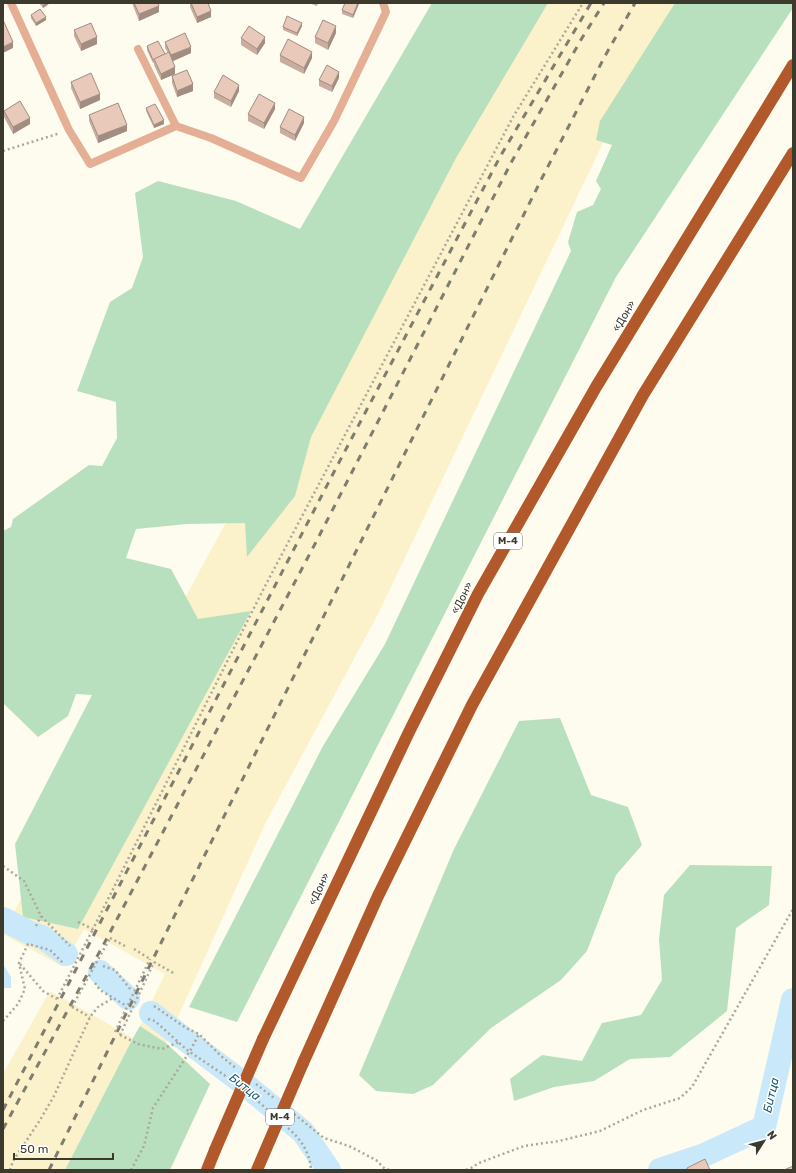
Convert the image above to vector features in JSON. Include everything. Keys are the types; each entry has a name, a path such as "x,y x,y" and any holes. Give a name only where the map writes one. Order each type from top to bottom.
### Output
{"highway":[{"name":"«Дон»","path":"207,1170 263,1039 389,774 478,594 596,387 793,65"},
{"name":"М-4","path":"257,1170 378,896 472,705 643,395 793,153"}],"lane":[{"path":"11,3 69,130 90,164 176,126 211,138 301,178 334,121 386,12 383,3"},
{"path":"138,49 176,126"}],"path":[{"path":"19,963 43,991 57,999 94,929 263,590 513,117 584,3"},
{"path":"3,151 69,130"},
{"path":"3,866 24,881 41,916 70,946"},
{"path":"466,1170 479,1163 524,1146 559,1141 600,1132 642,1110 680,1098 692,1088 793,909"},
{"path":"36,926 41,916"},
{"path":"78,922 94,929"},
{"path":"90,1017 72,1007 110,938 125,946"},
{"path":"3,1021 18,1004 25,989 19,963 28,944 50,950 63,963"},
{"path":"115,1032 150,959 134,950"},
{"path":"174,974 154,962 120,1035 138,1044 162,1049 179,1042"},
{"path":"103,966 115,970 131,990"},
{"path":"95,983 100,990 125,1005"},
{"path":"10,1170 13,1161 54,1096 90,1017 98,1006 113,998"},
{"path":"148,1019 155,1022 190,1051 235,1082"},
{"path":"131,1170 144,1146 153,1108 190,1051 199,1034"},
{"path":"246,1091 274,1115"},
{"path":"283,1124 304,1145 311,1162 311,1170"},
{"path":"324,1138 349,1146 376,1160 385,1169 391,1170"}],"shaded area":[{"path":"508,3 684,3 632,82 378,614 266,822 166,1043 140,1026 165,974 84,929 63,967 3,934 3,932"},
{"path":"50,991 133,1038 65,1170 3,1170 3,1074"}],"green space":[{"path":"432,3 548,3 456,158 311,437 295,496 247,557 245,523 187,524 136,529 126,558 171,569 198,619 251,611 78,929 23,917 15,844 92,695 76,694 68,716 38,737 3,703 3,531 11,527 13,519 89,465 102,466 117,438 116,402 77,391 110,302 132,288 143,257 135,193 158,181 236,201 300,229"},
{"path":"675,3 793,3 793,8 616,277 237,1022 189,1007 323,746 385,644 571,251 568,242 577,212 593,205 601,189 596,181 612,145 596,140 600,121"},
{"path":"560,718 591,795 628,807 642,845 616,875 587,951 561,980 491,1028 433,1085 413,1094 376,1091 359,1075 454,849 519,721"},
{"path":"690,865 772,866 769,905 736,928 727,1011 670,1057 630,1059 594,1081 554,1087 514,1101 510,1079 542,1055 582,1061 602,1023 641,1015 662,980 659,939 664,895"},
{"path":"140,1026 166,1043 210,1084 170,1170 65,1170 133,1038"}],"water":[{"path":"3,964 11,977 11,988 3,988"}],"building":[{"path":"134,3 158,3 159,6 139,14"},
{"path":"191,3 208,3 211,11 197,17"},
{"path":"345,3 358,3 353,15 342,10"},
{"path":"40,9 46,17 36,23 31,15"},
{"path":"287,16 302,23 297,33 283,27"},
{"path":"3,20 13,42 3,47"},
{"path":"323,20 336,26 328,43 315,37"},
{"path":"91,23 97,37 81,44 74,30"},
{"path":"249,26 265,37 257,49 241,38"},
{"path":"185,33 191,47 171,55 165,42"},
{"path":"288,39 312,52 304,68 280,55"},
{"path":"158,41 165,54 153,60 147,46"},
{"path":"169,52 175,67 161,74 154,59"},
{"path":"327,65 339,72 332,86 319,80"},
{"path":"187,70 193,84 177,91 172,76"},
{"path":"91,73 100,94 80,102 71,82"},
{"path":"223,75 239,85 231,101 214,92"},
{"path":"259,94 275,103 264,123 248,114"},
{"path":"20,101 30,118 13,127 4,111"},
{"path":"118,103 127,125 98,136 89,115"},
{"path":"155,104 164,120 154,125 146,108"},
{"path":"289,109 304,117 295,135 280,127"},
{"path":"705,1159 710,1170 687,1170 687,1168"},
{"path":"793,1166 793,1170 784,1170"}],"waterway":[{"name":"Битца","path":"3,919 28,932 42,937 66,954"},
{"name":"Битца","path":"100,972 128,998"},
{"name":"Битца","path":"660,1170 702,1156 764,1127 793,1000"},
{"name":"Битца","path":"151,1013 243,1083 303,1132 329,1170"}],"railway":[{"path":"3,1110 335,470 501,155 591,3"},
{"path":"3,1129 106,940 316,542 512,161 582,38 604,3"},
{"path":"49,1170 542,178 605,56 635,3"}]}
